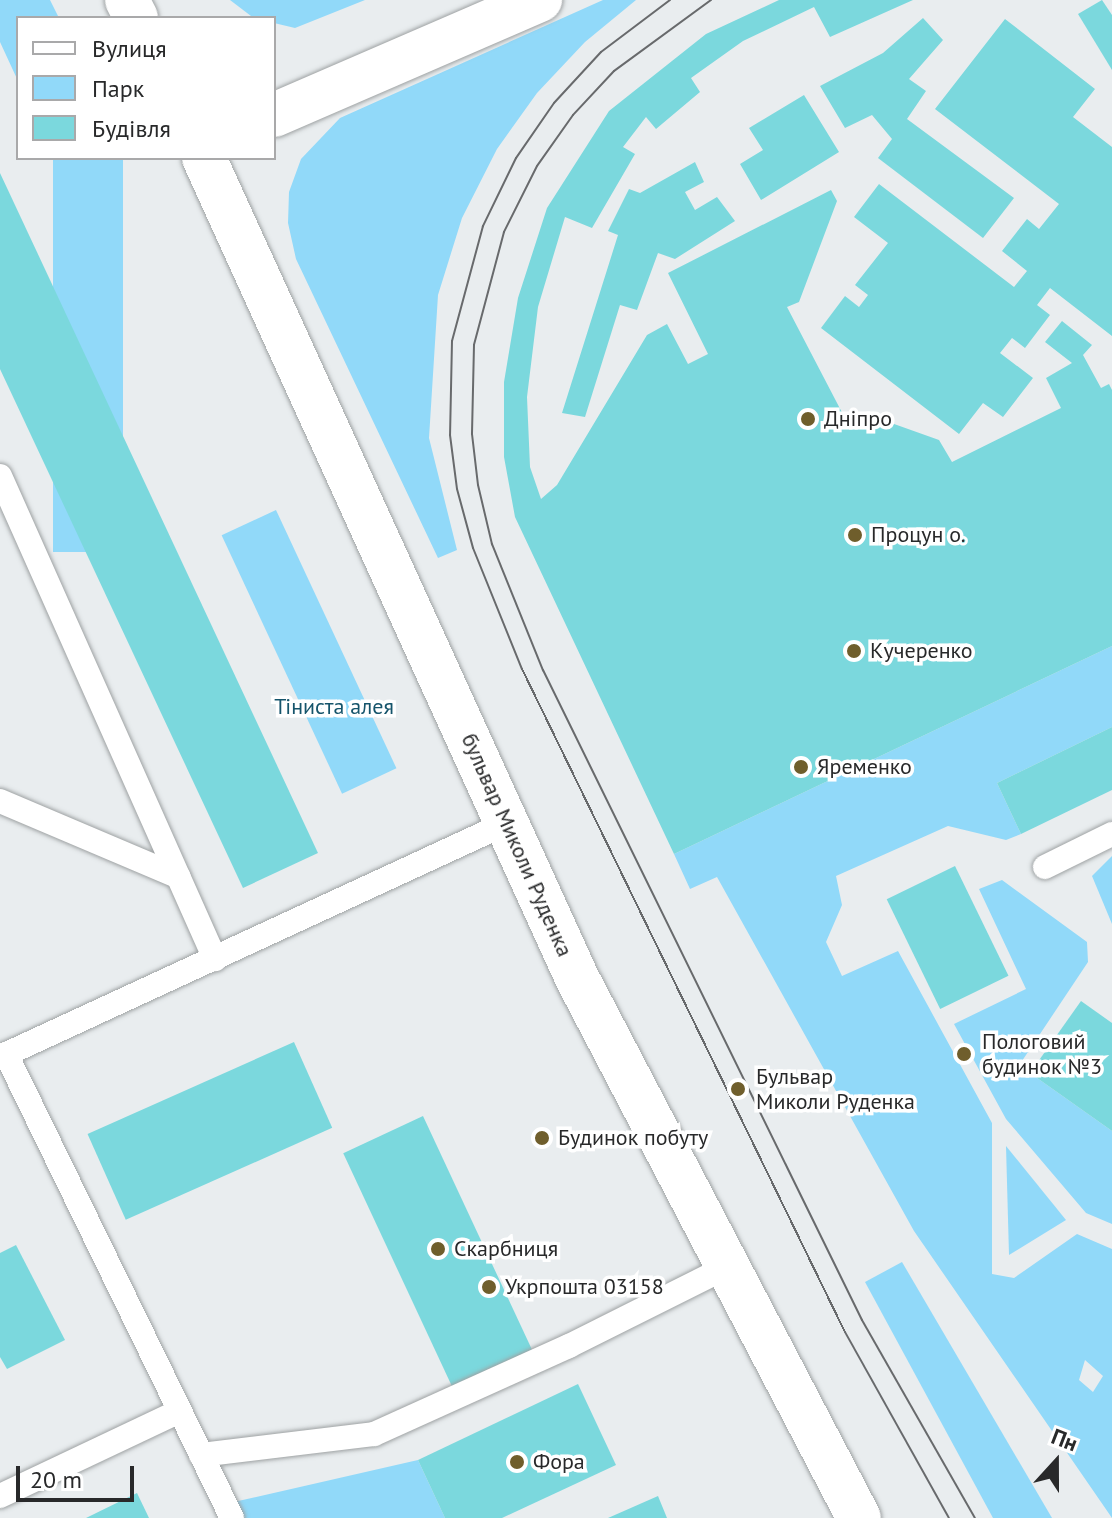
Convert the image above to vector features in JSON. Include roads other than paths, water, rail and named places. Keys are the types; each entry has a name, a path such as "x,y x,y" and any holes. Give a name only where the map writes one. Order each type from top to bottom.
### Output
{"street":[{"path":"276,114 540,0"},
{"name":"бульвар Миколи Руденка","path":"205,160 577,978 725,1268 859,1518"}],"lane":[{"path":"0,476 215,959"},
{"path":"0,801 179,877"},
{"path":"232,1518 3,1056 507,823"},
{"path":"1045,867 1112,834"},
{"path":"201,1455 374,1434 569,1346 725,1268"},
{"path":"0,1496 178,1412"}],"tram line":[{"path":"670,0 601,52 554,103 516,158 483,226 452,341 450,435 457,489 473,548 522,669 845,1332 949,1518"},
{"path":"711,0 614,71 573,115 537,166 504,232 474,345 472,434 478,485 492,544 543,670 862,1320 975,1518"}],"place":[{"name":"Дніпро","path":"808,419"},
{"name":"Процун о.","path":"855,535"},
{"name":"Кучеренко","path":"854,651"},
{"name":"Яременко","path":"801,767"},
{"name":"Пологовий будинок №3","path":"964,1054"},
{"name":"Бульвар Миколи Руденка","path":"738,1089"},
{"name":"Будинок побуту","path":"542,1138"},
{"name":"Скарбниця","path":"438,1249"},
{"name":"Укрпошта 03158","path":"489,1287"},
{"name":"Фора","path":"517,1462"}],"park label":[{"name":"Тіниста алея","path":"334,707"}]}
